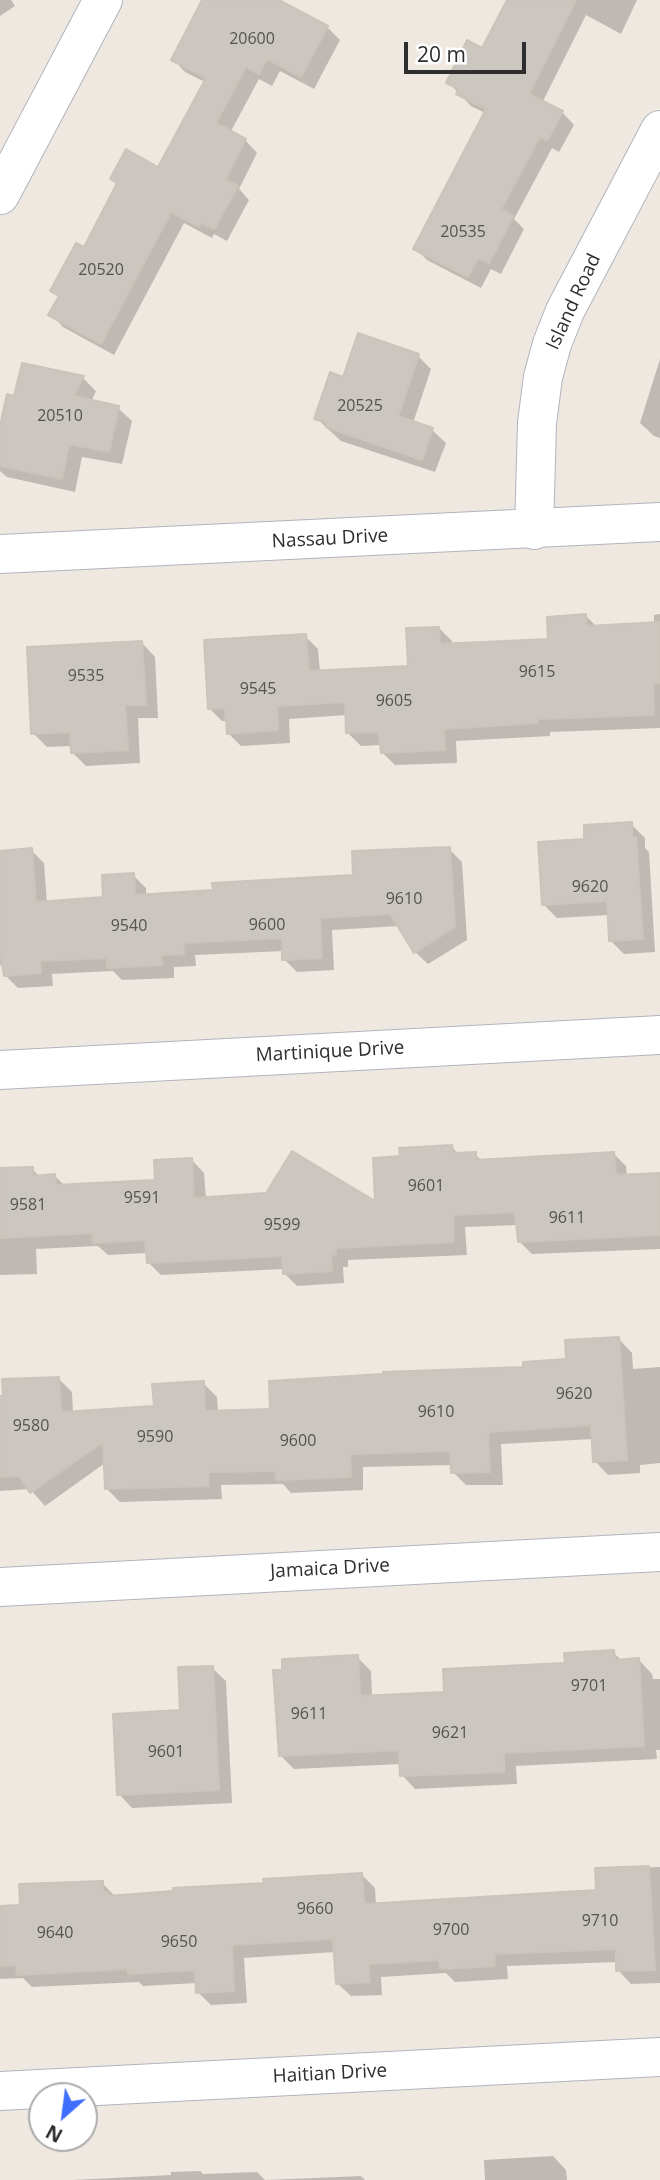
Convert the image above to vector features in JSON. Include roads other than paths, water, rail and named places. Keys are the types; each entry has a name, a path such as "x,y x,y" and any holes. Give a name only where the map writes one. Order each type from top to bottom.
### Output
{"street":[{"path":"0,195 103,0"},
{"name":"Island Road","path":"534,530 537,423 543,377 552,344 565,311 660,130"},
{"name":"Nassau Drive","path":"0,554 660,522"},
{"name":"Martinique Drive","path":"0,1070 660,1035"},
{"name":"Jamaica Drive","path":"0,1587 660,1552"},
{"name":"Haitian Drive","path":"0,2091 660,2057"}]}
